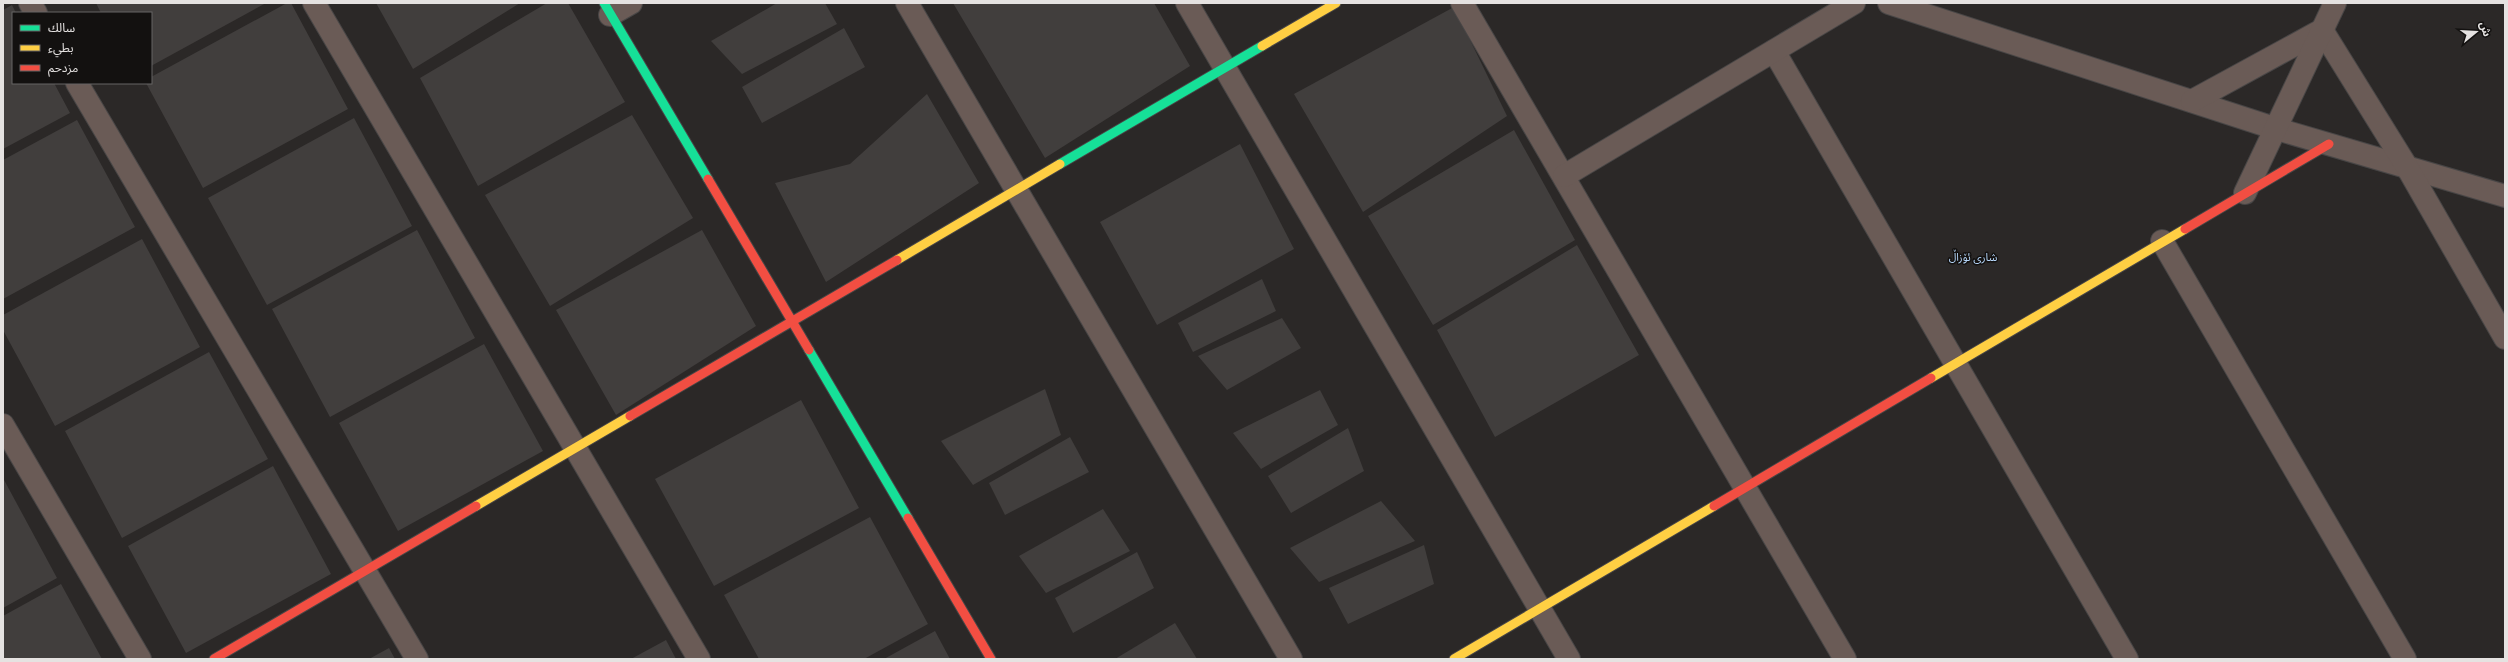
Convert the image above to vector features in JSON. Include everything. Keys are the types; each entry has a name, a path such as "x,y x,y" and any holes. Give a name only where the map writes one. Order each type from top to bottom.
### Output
{"street":[{"path":"30,3 35,12"},
{"path":"314,3 699,659"},
{"path":"631,3 607,9 991,659"},
{"path":"907,3 1291,659"},
{"path":"1187,3 1570,659"},
{"path":"214,659 1336,3"},
{"path":"1462,3 1845,659"},
{"path":"1564,176 1854,3"},
{"path":"1889,3 2277,129 2505,196"},
{"path":"2245,193 2277,129 2335,3"},
{"path":"2192,101 2322,30"},
{"path":"2322,30 2406,167 2505,338"},
{"path":"1774,51 2127,659"},
{"path":"79,84 418,659"},
{"path":"1454,659 2329,144"},
{"path":"2162,241 2405,659"},
{"path":"3,425 140,659"}],"building":[{"path":"96,3 266,3 152,65 152,12 100,12"},
{"path":"287,3 291,3 348,109 203,188 147,84 152,84 152,76"},
{"path":"376,3 520,3 413,69"},
{"path":"547,3 568,3 625,102 478,186 420,78"},
{"path":"777,3 825,3 837,24 742,74 711,41"},
{"path":"953,3 1154,3 1190,66 1045,158"},
{"path":"12,5 16,12 12,12 12,84 55,84 70,113 3,149 3,10"},
{"path":"1454,7 1507,116 1363,212 1294,94"},
{"path":"844,28 865,67 762,123 742,87"},
{"path":"927,94 979,183 826,282 775,183 850,164"},
{"path":"632,115 693,218 550,306 485,195"},
{"path":"354,118 412,226 267,305 208,198"},
{"path":"77,120 135,227 3,299 3,160"},
{"path":"1514,130 1575,240 1433,325 1368,216"},
{"path":"1240,144 1294,249 1157,325 1100,222"},
{"path":"417,230 475,338 330,417 272,309"},
{"path":"702,230 756,326 616,415 556,310"},
{"path":"142,239 200,347 55,426 3,330 3,315"},
{"path":"1577,245 1639,355 1495,437 1437,330"},
{"path":"1262,279 1276,311 1193,352 1178,323"},
{"path":"1282,318 1301,348 1227,390 1198,356"},
{"path":"484,344 543,451 398,531 339,423"},
{"path":"209,352 268,459 122,538 65,431"},
{"path":"1045,389 1061,435 973,485 941,441"},
{"path":"1320,390 1338,425 1261,469 1233,433"},
{"path":"801,400 859,508 714,586 655,479"},
{"path":"1348,428 1364,471 1291,513 1268,476"},
{"path":"1070,437 1089,472 1005,515 989,483"},
{"path":"273,466 331,574 186,653 128,546"},
{"path":"3,478 57,578 3,608"},
{"path":"1381,501 1415,541 1319,582 1290,548"},
{"path":"1103,509 1130,551 1046,593 1019,556"},
{"path":"870,517 928,624 864,659 759,659 724,595"},
{"path":"1424,545 1434,584 1348,624 1329,588"},
{"path":"1137,552 1154,588 1073,633 1055,598"},
{"path":"61,584 102,659 3,659 3,616"},
{"path":"1175,623 1197,659 1115,659"},
{"path":"935,631 950,659 884,659"},
{"path":"666,640 676,659 631,659"},
{"path":"389,648 395,659 369,659"}],"traffic: fast":[{"path":"604,3 708,179"},
{"path":"1060,164 1262,46"},
{"path":"809,350 908,518"}],"traffic: slow":[{"path":"1262,46 1336,3"},
{"path":"897,260 1060,164"},
{"path":"1931,378 2185,229"},
{"path":"476,506 630,416"},
{"path":"1454,659 1714,506"}],"traffic: jam":[{"path":"2185,229 2329,144"},
{"path":"708,179 809,350"},
{"path":"630,416 897,260"},
{"path":"1714,506 1931,378"},
{"path":"214,659 476,506"},
{"path":"908,518 991,659"}],"district":[{"name":"شاری ئۆزاڵ","path":"1973,257"}]}
